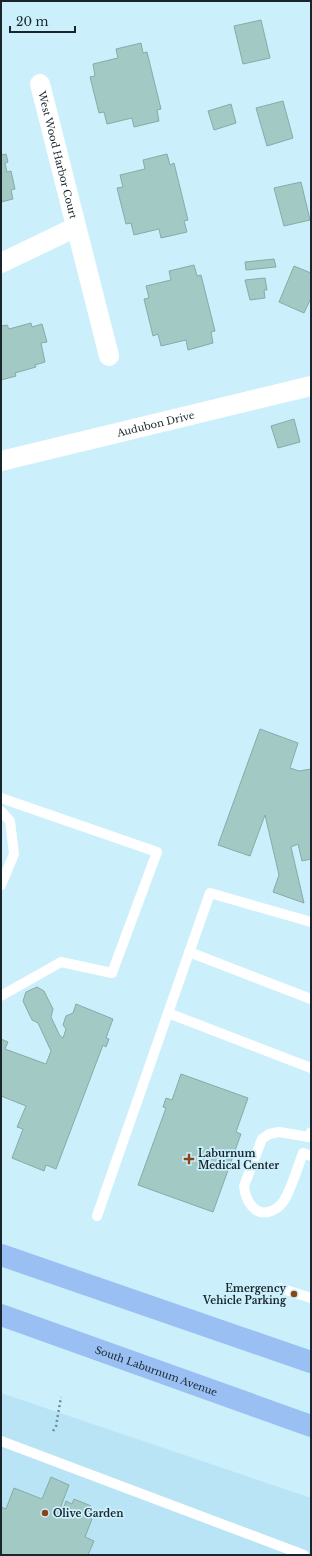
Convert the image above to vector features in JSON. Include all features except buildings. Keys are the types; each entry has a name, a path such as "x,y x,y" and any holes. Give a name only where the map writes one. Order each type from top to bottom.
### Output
{"main road":[{"path":"1,1255 311,1362"},
{"name":"South Laburnum Avenue","path":"1,1315 310,1424"}],"street":[{"name":"West Wood Harbor Court","path":"40,84 109,356"},
{"name":"West Wood Harbor Court","path":"1,264 76,227"},
{"name":"Audubon Drive","path":"1,461 311,386"}],"lane":[{"path":"1,798 157,852 112,973 61,962 1,996"},
{"path":"1,811 10,821 14,854 1,884"},
{"path":"97,1216 210,893 311,922"},
{"path":"190,952 311,999"},
{"path":"168,1013 311,1068"},
{"path":"279,1132 310,1134 307,1155 283,1203 273,1211 264,1213 257,1210 249,1203 245,1195 244,1186 262,1139 269,1134 279,1132"},
{"path":"280,1288 311,1298"},
{"path":"1,1441 304,1555"}],"path":[{"path":"53,1431 56,1426 61,1397"}],"shaded area":[{"path":"1,1393 311,1498 311,1555 1,1555"}],"place":[{"name":"Laburnum Medical Center","path":"189,1159"},
{"name":"Emergency Vehicle Parking","path":"294,1294"},
{"name":"Olive Garden","path":"45,1513"}]}
